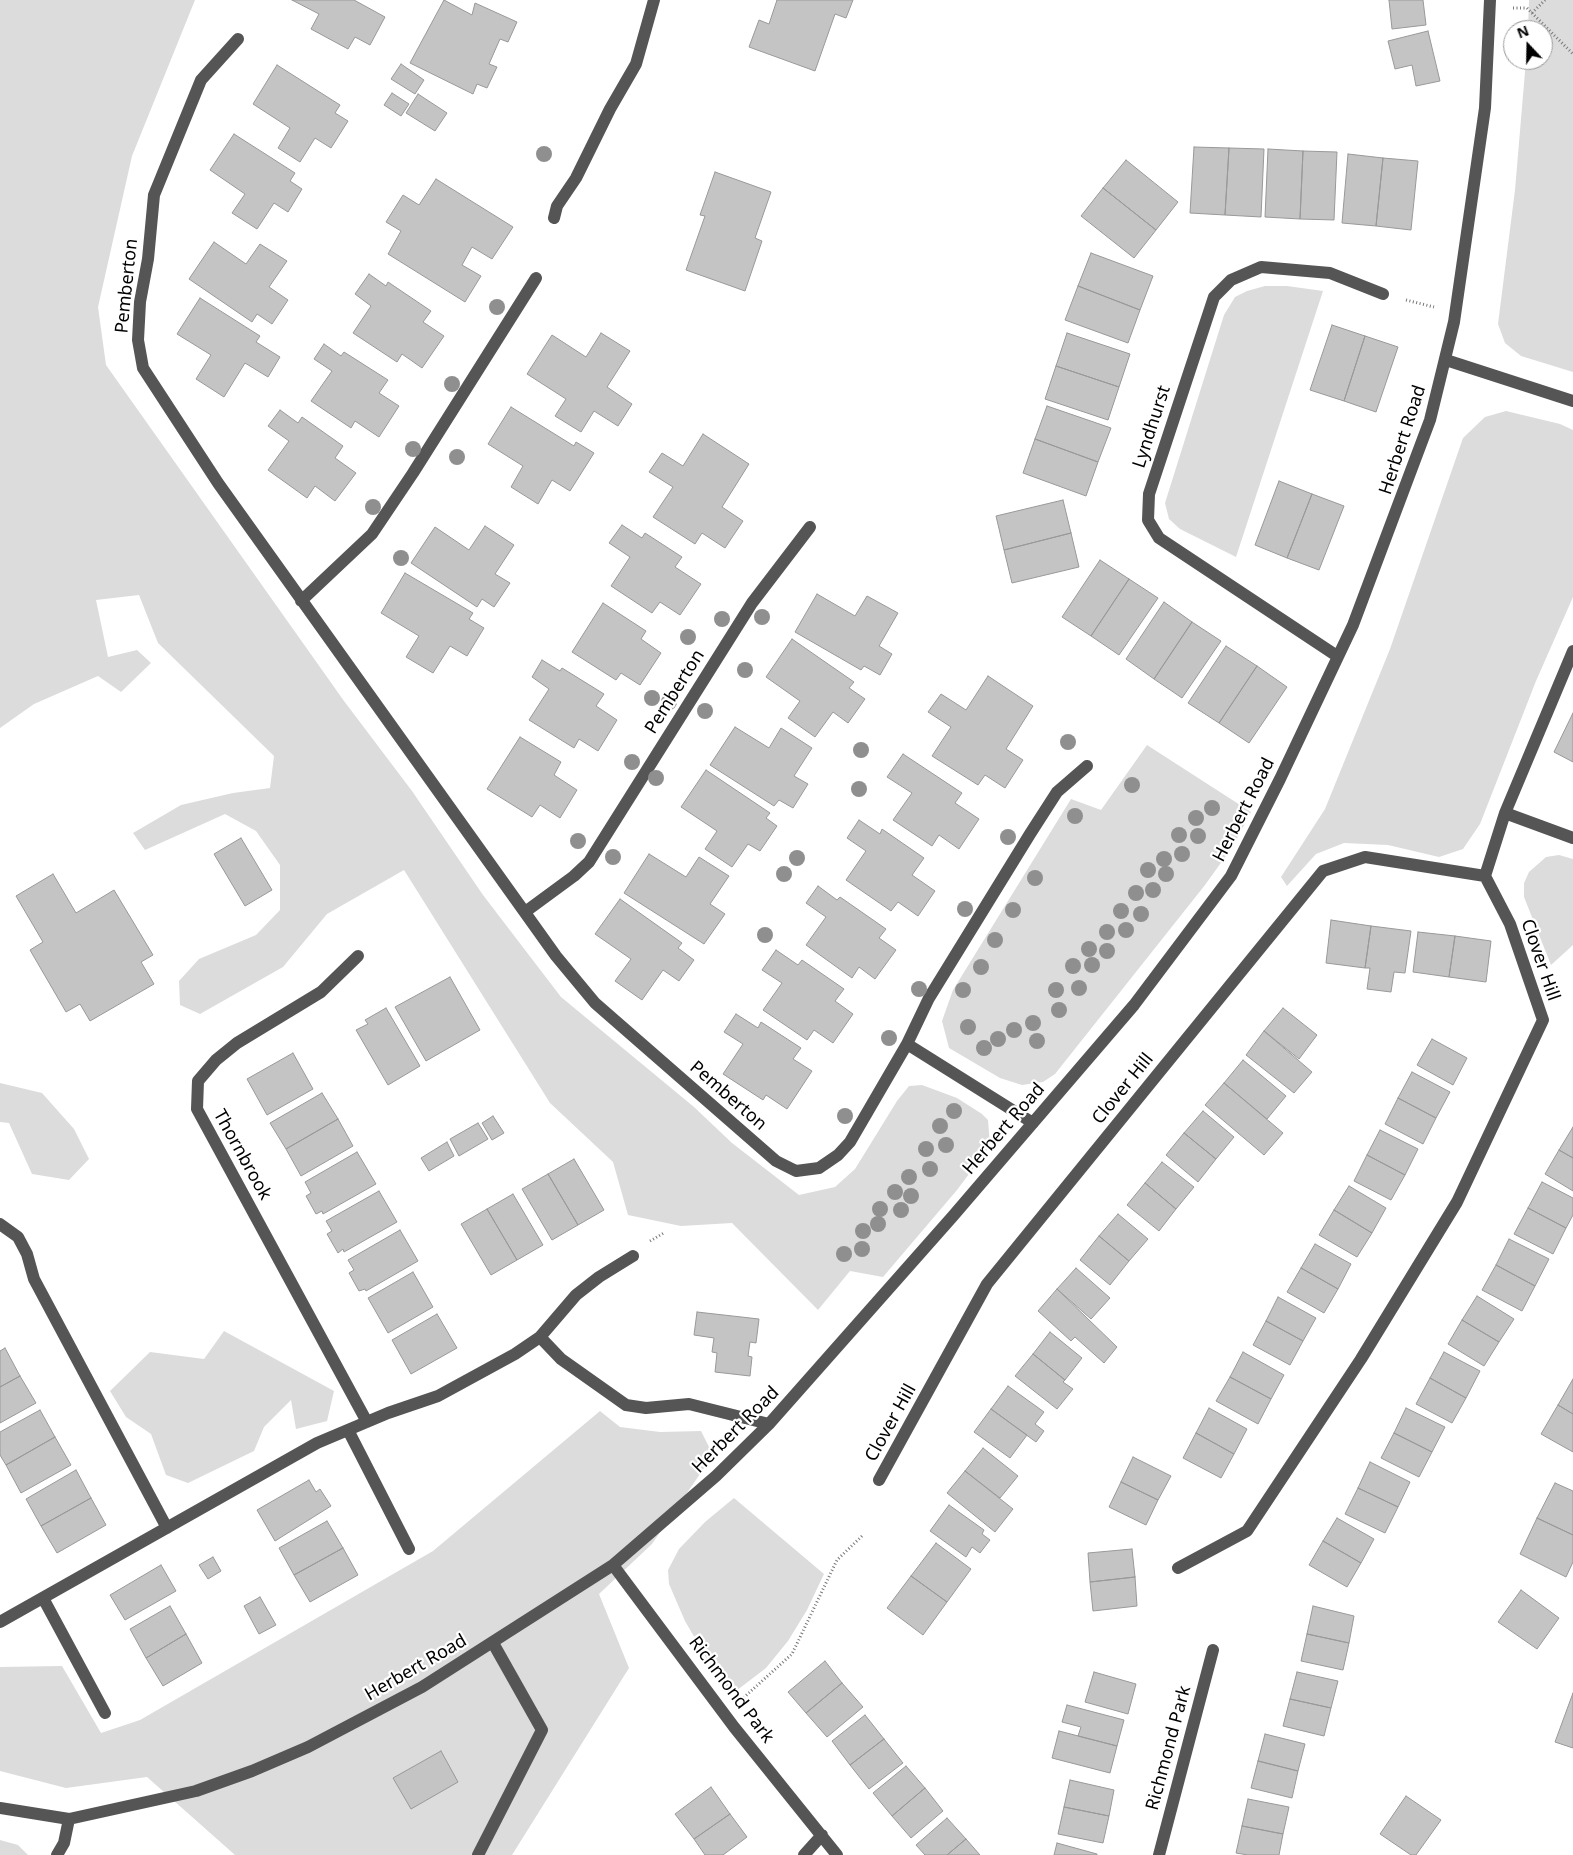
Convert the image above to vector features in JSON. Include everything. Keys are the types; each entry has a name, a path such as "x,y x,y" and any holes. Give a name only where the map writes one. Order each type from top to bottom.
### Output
{"street":[{"path":"554,218 557,206 576,178 610,109 636,64 654,0"},
{"name":"Herbert Road","path":"0,1808 69,1819 196,1790 252,1772 308,1747 422,1687 613,1565 716,1476 769,1424 1134,1005 1231,876 1280,779 1353,625 1396,516 1430,420 1446,360 1456,311 1485,108 1490,4"},
{"name":"Pemberton","path":"238,39 201,80 154,195 148,259 140,302 138,340 143,368 218,484 556,956 595,1003 776,1161 796,1171 818,1168 838,1155 850,1142 930,998 1057,792 1087,766"},
{"name":"Lyndhurst","path":"1337,656 1158,538 1148,520 1149,494 1214,297 1231,280 1261,267 1330,272 1383,294"},
{"path":"301,600 372,534 410,478 536,278"},
{"path":"1446,360 1573,400"},
{"name":"Pemberton","path":"525,912 574,876 589,862 752,603 810,527"},
{"path":"1485,876 1504,812 1573,651"},
{"path":"1504,812 1573,838"},
{"name":"Clover Hill","path":"879,1480 987,1284 1323,871 1364,857 1485,876 1510,924 1543,1020 1457,1202 1361,1359 1247,1531 1178,1568"},
{"name":"Thornbrook","path":"358,956 321,992 237,1043 216,1060 198,1081 197,1109 367,1422"},
{"path":"906,1044 1033,1123"},
{"path":"0,1224 18,1237 27,1254 34,1279 167,1528"},
{"path":"0,1622 317,1443 438,1396 515,1354 540,1337 576,1295 599,1277 633,1256"},
{"path":"540,1337 561,1359 626,1405 646,1408 689,1404 769,1424"},
{"path":"348,1430 410,1549"},
{"name":"Richmond Park","path":"613,1565 734,1727 837,1855"},
{"path":"43,1598 105,1713"},
{"path":"478,1855 542,1730 493,1643"},
{"name":"Richmond Park","path":"1159,1855 1213,1650"},
{"path":"56,1855 64,1843 69,1819"},
{"path":"804,1855 822,1836"}],"path":[{"path":"1532,13 1545,0"},
{"path":"1490,4 1527,8 1573,54"},
{"path":"1383,294 1456,311"},
{"path":"744,1708 739,1702 792,1654 837,1560 862,1536"}],"shaded area":[{"path":"0,0 195,0 132,156 98,307 106,365 344,701 412,791 483,895 561,997 694,1107 732,1143 799,1195 835,1187 855,1169 897,1101 909,1086 922,1085 957,1098 988,1120 990,1146 957,1190 883,1277 850,1271 818,1310 732,1223 681,1226 628,1215 613,1162 550,1103 404,870 327,914 283,967 200,1014 180,1005 179,981 199,959 256,935 280,910 280,865 256,831 225,814 145,850 133,833 181,805 233,793 270,788 274,756 158,643 139,595 96,600 108,657 137,650 151,663 121,692 98,676 34,704 0,728"},
{"path":"1529,0 1573,0 1573,372 1521,356 1505,343 1498,324 1515,190 1525,70 1553,70 1553,20 1528,20"},
{"path":"1265,286 1287,286 1323,291 1236,557 1180,529 1169,519 1165,503 1224,315 1235,297 1247,291"},
{"path":"1506,411 1560,424 1573,430 1573,597 1536,681 1480,824 1463,849 1439,857 1388,845 1344,843 1316,854 1287,886 1281,877 1325,809 1390,649 1463,438 1485,417"},
{"path":"1147,745 1251,812 1233,846 1205,885 1055,1074 1043,1082 1022,1085 1000,1078 949,1048 942,1021 953,990 1071,799 1101,810"},
{"path":"1559,855 1573,859 1573,945 1551,965 1524,897 1524,883 1529,872 1546,857"},
{"path":"0,1083 42,1093 74,1129 89,1159 69,1180 32,1174 9,1123 0,1122"},
{"path":"224,1331 334,1391 327,1421 296,1429 291,1400 264,1427 254,1451 188,1483 166,1475 151,1434 126,1417 110,1391 150,1352 204,1359"},
{"path":"600,1411 620,1427 660,1432 701,1431 713,1455 652,1544 599,1594 629,1668 512,1855 235,1855 147,1777 66,1788 0,1771 0,1667 62,1666 101,1733 140,1720 433,1551"},
{"path":"734,1498 824,1574 807,1610 788,1641 766,1668 732,1694 707,1659 685,1621 669,1584 668,1570 679,1549 705,1522"},
{"path":"0,1840 18,1845 28,1855 0,1855"}],"building":[{"path":"292,0 354,0 385,17 370,45 355,37 348,49 311,29 319,14"},
{"path":"444,0 472,15 475,3 517,22 508,42 500,39 489,64 497,67 487,88 477,84 473,94 410,63"},
{"path":"777,0 853,0 846,18 835,14 815,71 749,47 759,20 769,24"},
{"path":"1389,0 1423,0 1426,25 1392,29"},
{"path":"1428,31 1440,81 1416,86 1412,65 1395,69 1388,41"},
{"path":"401,64 424,80 415,94 391,79"},
{"path":"277,65 340,105 335,113 348,121 331,148 315,138 300,162 278,148 290,128 253,104"},
{"path":"392,93 409,104 401,116 384,105"},
{"path":"418,94 447,113 435,131 406,113"},
{"path":"234,134 295,173 290,181 302,189 288,212 274,203 257,229 232,213 245,194 210,170"},
{"path":"1194,147 1229,148 1225,215 1190,213"},
{"path":"1229,148 1264,149 1261,217 1225,215"},
{"path":"1268,149 1303,151 1300,219 1265,217"},
{"path":"1303,151 1337,152 1334,220 1300,219"},
{"path":"1348,154 1383,158 1376,226 1342,223"},
{"path":"1383,158 1418,161 1411,230 1376,226"},
{"path":"1126,160 1178,202 1156,230 1103,188"},
{"path":"715,172 771,192 755,238 762,241 745,291 686,270 705,216 700,215"},
{"path":"436,179 513,227 492,259 472,247 462,265 481,276 465,302 388,254 401,231 386,222 403,195 419,205"},
{"path":"1103,188 1156,230 1134,258 1081,216"},
{"path":"214,242 246,264 260,244 287,261 269,287 288,300 272,324 257,314 252,322 189,279"},
{"path":"1091,253 1153,276 1140,310 1078,286"},
{"path":"369,274 386,286 388,282 431,311 423,322 444,336 422,368 402,354 397,362 353,333 371,306 355,294"},
{"path":"1078,286 1140,310 1128,343 1065,320"},
{"path":"200,298 260,336 256,342 280,357 268,377 245,363 224,397 196,379 211,355 177,334"},
{"path":"1332,325 1365,336 1344,401 1310,390"},
{"path":"601,333 630,351 607,387 632,404 618,426 594,411 581,432 555,416 566,399 527,374 552,335 586,357"},
{"path":"1067,333 1130,354 1119,387 1056,366"},
{"path":"1365,336 1398,347 1376,412 1344,401"},
{"path":"324,344 341,356 344,352 388,380 379,393 399,406 379,437 355,421 351,428 311,401 332,371 314,359"},
{"path":"1056,366 1119,387 1108,420 1045,399"},
{"path":"1047,406 1111,428 1098,462 1035,439"},
{"path":"511,407 574,446 576,442 594,453 570,491 552,480 538,504 511,487 523,466 488,444"},
{"path":"280,410 298,423 302,417 343,446 335,458 356,473 335,501 315,486 307,498 268,470 289,441 268,426"},
{"path":"703,434 749,464 722,507 743,521 725,548 702,533 695,544 653,517 673,487 649,472 662,453 683,466"},
{"path":"1035,439 1098,462 1086,496 1023,473"},
{"path":"1279,481 1312,494 1287,558 1255,545"},
{"path":"1312,494 1344,506 1319,570 1287,558"},
{"path":"1063,500 1071,533 1004,550 996,516"},
{"path":"622,525 642,538 645,533 682,557 675,567 701,584 680,615 660,602 652,613 611,586 630,557 609,543"},
{"path":"485,526 514,545 495,574 510,583 494,607 482,599 477,607 411,563 435,527 469,550"},
{"path":"1071,533 1079,567 1012,583 1004,550"},
{"path":"1100,560 1129,579 1091,636 1062,617"},
{"path":"405,573 473,613 469,619 484,628 467,656 450,646 433,673 406,657 419,636 381,613"},
{"path":"1129,579 1158,598 1119,655 1091,636"},
{"path":"817,594 855,616 867,596 898,613 879,646 892,654 880,675 864,666 861,670 795,632"},
{"path":"1164,602 1192,622 1154,679 1126,659"},
{"path":"603,603 646,631 641,639 661,653 640,685 621,673 616,680 572,652"},
{"path":"1192,622 1221,641 1182,698 1154,679"},
{"path":"792,639 854,682 849,688 865,699 848,723 833,712 815,737 788,718 800,701 766,677"},
{"path":"1226,646 1257,666 1219,723 1188,703"},
{"path":"542,660 560,671 562,668 604,694 596,706 617,720 598,751 579,739 574,748 529,720 549,689 532,677"},
{"path":"1257,666 1287,687 1249,743 1219,723"},
{"path":"988,676 1033,706 1006,749 1023,760 1005,788 985,775 978,785 932,756 951,727 928,712 941,694 966,710"},
{"path":"1573,713 1573,762 1554,752"},
{"path":"735,727 769,748 781,728 812,748 794,776 808,784 793,808 779,800 774,806 710,765"},
{"path":"520,737 561,762 554,775 577,790 560,818 540,805 532,817 487,789"},
{"path":"903,754 962,793 955,803 979,819 959,849 939,835 932,846 893,820 912,793 887,777"},
{"path":"706,770 770,813 766,818 777,826 760,851 748,844 732,867 705,849 717,831 681,807"},
{"path":"859,820 880,834 882,829 924,858 912,875 935,891 918,916 898,902 891,911 846,880 866,851 847,838"},
{"path":"241,838 272,890 245,906 214,854"},
{"path":"649,854 686,877 699,857 729,876 710,904 725,914 704,944 624,893"},
{"path":"53,874 76,913 114,890 153,955 141,962 154,984 90,1021 80,1004 66,1012 30,950 43,942 16,896"},
{"path":"818,886 837,900 840,897 886,929 879,938 896,950 875,979 859,967 852,978 806,945 826,917 806,903"},
{"path":"620,899 682,943 678,948 694,960 679,981 663,970 642,1000 615,981 631,959 595,934"},
{"path":"1331,920 1371,926 1365,968 1326,963"},
{"path":"1371,926 1411,931 1405,973 1394,972 1391,992 1367,989 1370,968 1365,968"},
{"path":"1418,932 1455,936 1449,977 1413,972"},
{"path":"1455,936 1491,941 1486,982 1449,977"},
{"path":"776,950 798,965 802,960 844,989 835,1001 853,1014 833,1043 814,1030 807,1040 763,1010 782,983 762,970"},
{"path":"450,977 480,1030 426,1061 395,1007"},
{"path":"386,1008 420,1066 388,1085 356,1030 368,1024 365,1020"},
{"path":"1283,1008 1317,1035 1299,1059 1264,1031"},
{"path":"736,1014 758,1028 761,1022 801,1048 793,1059 812,1071 787,1109 766,1095 763,1100 723,1074 743,1044 724,1032"},
{"path":"1264,1031 1312,1072 1294,1093 1246,1055"},
{"path":"1432,1039 1467,1058 1453,1085 1417,1065"},
{"path":"293,1053 313,1089 267,1115 247,1079"},
{"path":"1243,1060 1286,1096 1267,1119 1224,1083"},
{"path":"1412,1072 1450,1092 1436,1118 1398,1098"},
{"path":"1224,1083 1283,1133 1264,1155 1205,1105"},
{"path":"322,1093 338,1119 286,1149 270,1123"},
{"path":"1398,1098 1436,1118 1423,1144 1385,1124"},
{"path":"1203,1111 1234,1137 1216,1159 1184,1133"},
{"path":"493,1116 504,1133 492,1140 482,1123"},
{"path":"338,1119 353,1146 301,1176 286,1149"},
{"path":"478,1123 488,1139 459,1156 450,1139"},
{"path":"1573,1127 1573,1158 1559,1150"},
{"path":"1380,1130 1418,1149 1405,1175 1367,1155"},
{"path":"1184,1133 1216,1159 1198,1182 1166,1155"},
{"path":"447,1142 454,1156 429,1171 421,1158"},
{"path":"1559,1150 1573,1158 1573,1191 1545,1174"},
{"path":"357,1152 376,1184 323,1214 322,1211 316,1214 306,1196 311,1193 305,1182"},
{"path":"1367,1155 1405,1175 1391,1200 1354,1181"},
{"path":"574,1159 604,1210 578,1225 548,1174"},
{"path":"1162,1162 1194,1187 1176,1209 1145,1183"},
{"path":"548,1174 578,1225 552,1240 522,1189"},
{"path":"1542,1182 1573,1198 1573,1215 1566,1228 1528,1208"},
{"path":"1145,1183 1176,1209 1159,1231 1127,1205"},
{"path":"1349,1186 1386,1208 1372,1233 1334,1210"},
{"path":"379,1191 397,1222 344,1252 343,1249 338,1253 327,1234 332,1231 326,1221"},
{"path":"513,1194 543,1245 517,1260 487,1209"},
{"path":"1528,1208 1566,1228 1553,1254 1514,1234"},
{"path":"487,1209 517,1260 491,1275 461,1224"},
{"path":"1334,1210 1372,1233 1357,1257 1319,1235"},
{"path":"1118,1214 1148,1239 1129,1261 1099,1236"},
{"path":"400,1230 418,1261 366,1291 365,1289 359,1291 349,1273 354,1270 348,1260"},
{"path":"1099,1236 1129,1261 1110,1285 1080,1260"},
{"path":"1509,1239 1549,1259 1535,1286 1496,1265"},
{"path":"1315,1244 1351,1264 1338,1289 1301,1268"},
{"path":"1496,1265 1535,1286 1522,1311 1482,1290"},
{"path":"1076,1268 1110,1298 1091,1319 1057,1289"},
{"path":"1301,1268 1338,1289 1324,1313 1287,1292"},
{"path":"413,1272 433,1307 388,1333 368,1298"},
{"path":"1057,1289 1117,1347 1104,1363 1075,1337 1071,1341 1038,1311"},
{"path":"1477,1296 1514,1319 1499,1342 1462,1320"},
{"path":"1278,1297 1316,1318 1303,1341 1266,1321"},
{"path":"697,1312 759,1319 756,1343 750,1342 748,1356 752,1357 750,1376 715,1372 717,1353 712,1352 714,1338 694,1335"},
{"path":"437,1314 457,1348 411,1374 392,1340"},
{"path":"1462,1320 1499,1342 1484,1366 1448,1344"},
{"path":"1266,1321 1303,1341 1290,1365 1253,1345"},
{"path":"1050,1332 1082,1358 1065,1380 1033,1354"},
{"path":"5,1348 20,1376 0,1387 0,1351"},
{"path":"1243,1352 1284,1375 1271,1399 1230,1377"},
{"path":"1444,1352 1480,1371 1466,1398 1430,1378"},
{"path":"1033,1354 1065,1380 1063,1382 1073,1389 1057,1409 1015,1376"},
{"path":"20,1376 36,1403 0,1423 0,1387"},
{"path":"1230,1377 1271,1399 1258,1424 1216,1401"},
{"path":"1430,1378 1466,1398 1452,1423 1416,1404"},
{"path":"1573,1379 1573,1414 1558,1405"},
{"path":"1008,1386 1044,1412 1035,1424 1044,1431 1036,1442 991,1409"},
{"path":"1558,1405 1573,1414 1573,1452 1541,1434"},
{"path":"1209,1408 1247,1429 1234,1454 1196,1433"},
{"path":"1406,1408 1445,1427 1432,1452 1394,1433"},
{"path":"991,1409 1027,1435 1010,1458 974,1432"},
{"path":"40,1410 55,1437 6,1465 0,1455 0,1432"},
{"path":"1196,1433 1234,1454 1221,1478 1183,1458"},
{"path":"1394,1433 1432,1452 1419,1477 1381,1458"},
{"path":"55,1437 71,1465 21,1493 6,1465"},
{"path":"983,1448 1018,1476 1000,1498 965,1471"},
{"path":"1133,1457 1171,1476 1158,1500 1121,1482"},
{"path":"1370,1462 1410,1482 1398,1507 1358,1488"},
{"path":"76,1470 91,1498 41,1526 26,1499"},
{"path":"965,1471 1013,1509 995,1532 947,1493"},
{"path":"309,1480 316,1492 320,1489 331,1506 275,1541 257,1510"},
{"path":"1121,1482 1158,1500 1146,1525 1109,1507"},
{"path":"1555,1483 1573,1491 1573,1535 1537,1518"},
{"path":"1358,1488 1398,1507 1385,1533 1345,1514"},
{"path":"91,1498 106,1525 57,1553 41,1526"},
{"path":"949,1505 984,1530 982,1534 990,1540 980,1553 972,1547 966,1557 930,1531"},
{"path":"1337,1518 1374,1539 1361,1563 1323,1541"},
{"path":"1537,1518 1573,1535 1573,1562 1566,1577 1520,1554"},
{"path":"327,1521 343,1548 294,1575 279,1548"},
{"path":"1323,1541 1361,1563 1347,1587 1309,1565"},
{"path":"936,1543 971,1569 947,1602 911,1576"},
{"path":"343,1548 358,1575 310,1602 294,1575"},
{"path":"1132,1549 1135,1577 1090,1582 1088,1553"},
{"path":"213,1557 221,1571 208,1579 199,1565"},
{"path":"161,1565 176,1591 125,1620 110,1595"},
{"path":"911,1576 947,1602 923,1635 887,1608"},
{"path":"1135,1577 1137,1606 1093,1611 1090,1582"},
{"path":"1521,1590 1559,1618 1537,1649 1498,1622"},
{"path":"260,1597 276,1625 259,1634 244,1606"},
{"path":"170,1606 186,1634 146,1658 130,1629"},
{"path":"1313,1606 1354,1616 1349,1643 1307,1634"},
{"path":"186,1634 202,1663 163,1686 146,1658"},
{"path":"1307,1634 1349,1643 1343,1670 1301,1661"},
{"path":"825,1661 842,1683 806,1713 788,1692"},
{"path":"1094,1672 1136,1684 1128,1714 1085,1702"},
{"path":"1297,1672 1338,1681 1331,1708 1290,1699"},
{"path":"842,1683 863,1707 827,1737 806,1713"},
{"path":"1573,1693 1573,1748 1555,1742"},
{"path":"1290,1699 1331,1708 1324,1736 1283,1726"},
{"path":"1067,1705 1124,1720 1117,1746 1078,1736 1081,1727 1062,1722"},
{"path":"865,1715 884,1739 850,1765 832,1741"},
{"path":"1059,1731 1117,1746 1110,1773 1052,1758"},
{"path":"1265,1734 1305,1744 1298,1771 1258,1761"},
{"path":"884,1739 903,1763 869,1789 850,1765"},
{"path":"441,1751 458,1782 411,1809 393,1778"},
{"path":"1258,1761 1298,1771 1292,1798 1251,1788"},
{"path":"906,1766 925,1788 892,1816 873,1793"},
{"path":"1070,1780 1114,1790 1109,1816 1064,1807"},
{"path":"711,1787 730,1814 694,1839 675,1814"},
{"path":"925,1788 943,1811 911,1838 892,1816"},
{"path":"1406,1796 1441,1820 1416,1855 1411,1855 1380,1834"},
{"path":"1248,1799 1289,1807 1283,1834 1242,1826"},
{"path":"1064,1807 1109,1816 1103,1843 1058,1834"},
{"path":"730,1814 747,1837 723,1855 705,1855 694,1839"},
{"path":"947,1818 966,1839 947,1855 925,1855 916,1845"},
{"path":"1242,1826 1283,1834 1279,1855 1236,1853"},
{"path":"966,1839 980,1855 947,1855"},
{"path":"1057,1843 1097,1854 1097,1855 1054,1855"}]}
